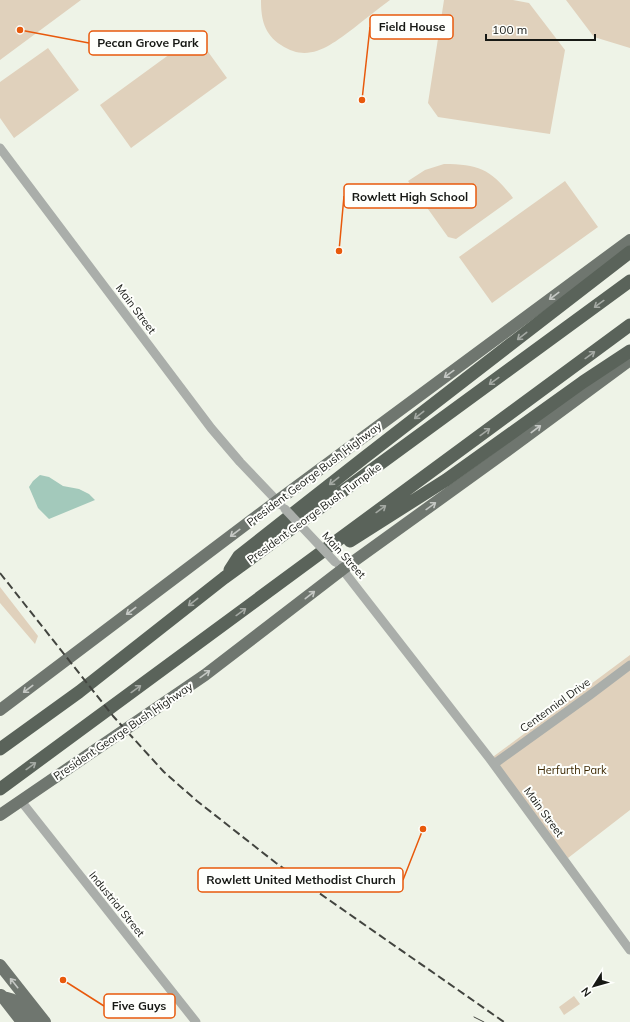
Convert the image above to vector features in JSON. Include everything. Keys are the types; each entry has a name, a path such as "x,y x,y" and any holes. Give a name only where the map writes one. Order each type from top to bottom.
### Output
{"highway":[{"path":"224,578 239,556 630,252"},
{"name":"President George Bush Turnpike","path":"0,749 79,692 224,578 630,281"},
{"path":"0,789 630,325"},
{"path":"327,549 348,543 446,480 583,382 630,352"}],"main road":[{"name":"President George Bush Highway","path":"0,710 281,505 630,240"},
{"name":"President George Bush Highway","path":"0,815 205,675 339,566 493,461 630,360"},
{"path":"0,965 45,1022"},
{"path":"1,995 22,1022"},
{"path":"1,995 12,998 18,1002 34,1022"}],"street":[{"name":"Main Street","path":"0,148 197,409 240,462 339,566 494,764 630,950"},
{"name":"Centennial Drive","path":"494,764 590,696 630,665"},
{"name":"Industrial Street","path":"20,800 196,1022"}],"green space":[{"path":"0,0 81,0 0,60"},
{"path":"261,0 390,0 328,46 319,50 301,53 281,45 275,41 267,31 263,20"},
{"path":"444,0 513,0 529,3 565,50 550,134 438,117 428,103"},
{"path":"566,0 630,0 630,48 594,37"},
{"path":"196,35 227,78 131,148 100,105"},
{"path":"48,48 79,90 14,138 0,118 0,82"},
{"path":"444,164 467,165 484,170 498,181 513,198 456,239 448,237 408,181 425,170"},
{"path":"565,181 598,227 492,303 459,257"},
{"path":"0,587 38,636 35,644 0,603"},
{"name":"Herfurth Park","path":"630,655 630,810 568,858 490,759"},
{"path":"574,996 580,1004 564,1015 559,1007"}],"shaded area":[{"path":"40,475 49,477 63,486 79,489 89,494 95,500 49,519 38,508 29,487"}],"tram line":[{"path":"474,1017 484,1022"}],"railway":[{"path":"0,573 113,716 164,772 197,801 276,863 504,1022"}],"place":[{"name":"Pecan Grove Park","path":"20,30"},
{"name":"Field House","path":"362,100"},
{"name":"Rowlett High School","path":"339,251"},
{"name":"Rowlett United Methodist Church","path":"423,829"},
{"name":"Five Guys","path":"63,980"}]}
